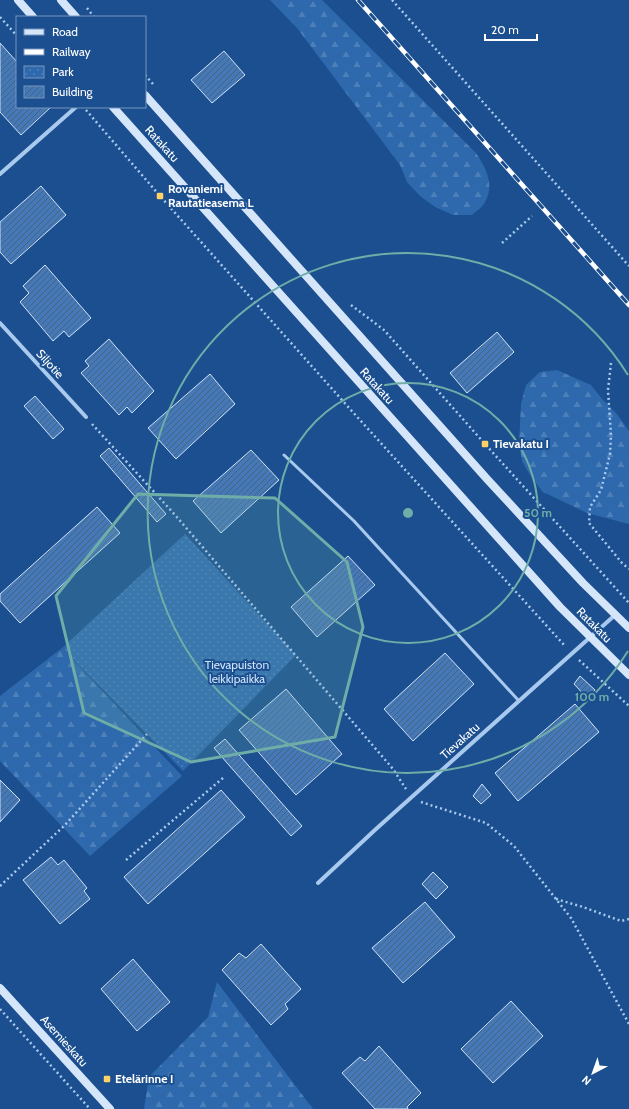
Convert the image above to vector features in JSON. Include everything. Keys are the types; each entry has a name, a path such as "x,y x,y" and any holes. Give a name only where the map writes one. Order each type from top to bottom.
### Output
{"main road":[{"path":"18,0 32,16"},
{"path":"61,0 75,16"},
{"name":"Ratakatu","path":"146,96 487,479 583,583 629,628"},
{"name":"Ratakatu","path":"114,108 560,607 629,675"},
{"name":"Asemieskatu","path":"0,988 110,1109"}],"street":[{"path":"0,174 75,108"},
{"name":"Siljotie","path":"0,323 86,417"},
{"name":"Tievakatu","path":"318,883 615,614"}],"lane":[{"path":"284,455 354,521 519,701"}],"path":[{"path":"392,0 629,266"},
{"path":"0,17 16,35"},
{"path":"146,76 155,87"},
{"path":"84,108 345,404 572,654 629,706"},
{"path":"502,243 532,216"},
{"path":"347,300 352,306 384,330 629,603"},
{"path":"611,363 608,390 611,435 610,454 601,490 590,507 589,523 622,563 629,569"},
{"path":"86,417 181,522 393,769 413,797 419,802 486,823 514,846 570,918 629,1024"},
{"path":"0,886 64,825 147,734"},
{"path":"126,860 223,778"},
{"path":"555,898 621,921 629,919"},
{"path":"0,1010 90,1109"}],"highlighted area":[{"path":"138,494 275,498 347,562 363,627 335,737 191,762 84,713 56,596"}],"green space":[{"path":"270,0 322,0 476,153 486,171 489,183 488,196 484,204 472,215 453,215 435,207 420,196 407,182 400,165 297,28"},
{"path":"557,370 591,385 616,413 629,431 629,524 587,513 543,492 531,477 522,461 519,443 521,404 526,385 540,372"},
{"name":"Tievapuiston leikkipaikka","path":"185,534 296,655 183,771 62,648"},
{"path":"62,648 182,776 90,856 0,761 0,696"},
{"path":"217,982 313,1109 144,1109 149,1077 208,1017"}],"building":[{"path":"0,43 16,61 16,108 50,108 21,135 0,112"},
{"path":"224,51 245,75 212,103 191,80"},
{"path":"41,186 66,215 11,264 0,252 0,222"},
{"path":"45,265 91,318 69,337 64,331 53,341 20,302 29,293 23,286"},
{"path":"497,332 514,352 467,393 450,373"},
{"path":"109,339 154,391 132,413 127,407 119,415 81,373 89,366 85,361"},
{"path":"210,374 235,404 176,459 148,428"},
{"path":"35,396 64,429 53,439 24,406"},
{"path":"109,448 166,514 157,522 100,456"},
{"path":"251,450 279,480 221,533 193,501"},
{"path":"97,507 120,533 20,623 0,601 0,594"},
{"path":"348,556 375,585 317,637 291,607"},
{"path":"445,653 474,684 413,741 384,709"},
{"path":"580,676 595,690 587,698 574,684"},
{"path":"286,689 342,754 296,795 239,730"},
{"path":"575,704 599,732 518,801 495,773"},
{"path":"225,739 302,826 291,836 214,748"},
{"path":"0,780 20,800 0,822"},
{"path":"482,784 491,795 481,804 473,796"},
{"path":"221,790 245,817 148,904 124,877"},
{"path":"51,857 58,865 64,860 87,888 84,891 90,899 60,924 23,880"},
{"path":"433,872 448,887 436,899 422,884"},
{"path":"425,902 455,937 403,983 372,948"},
{"path":"261,944 301,989 285,1004 288,1009 271,1025 222,970 239,953 246,958"},
{"path":"133,959 170,1002 137,1031 101,989"},
{"path":"511,1001 543,1036 493,1083 461,1049"},
{"path":"379,1046 421,1093 407,1107 408,1109 375,1109 342,1073 360,1057 365,1061"}],"railway":[{"path":"358,0 629,305"}],"place":[{"name":"Rovaniemi Rautatieasema L","path":"160,196"},
{"name":"Tievakatu I","path":"485,444"},
{"name":"Etelärinne I","path":"107,1079"}]}
